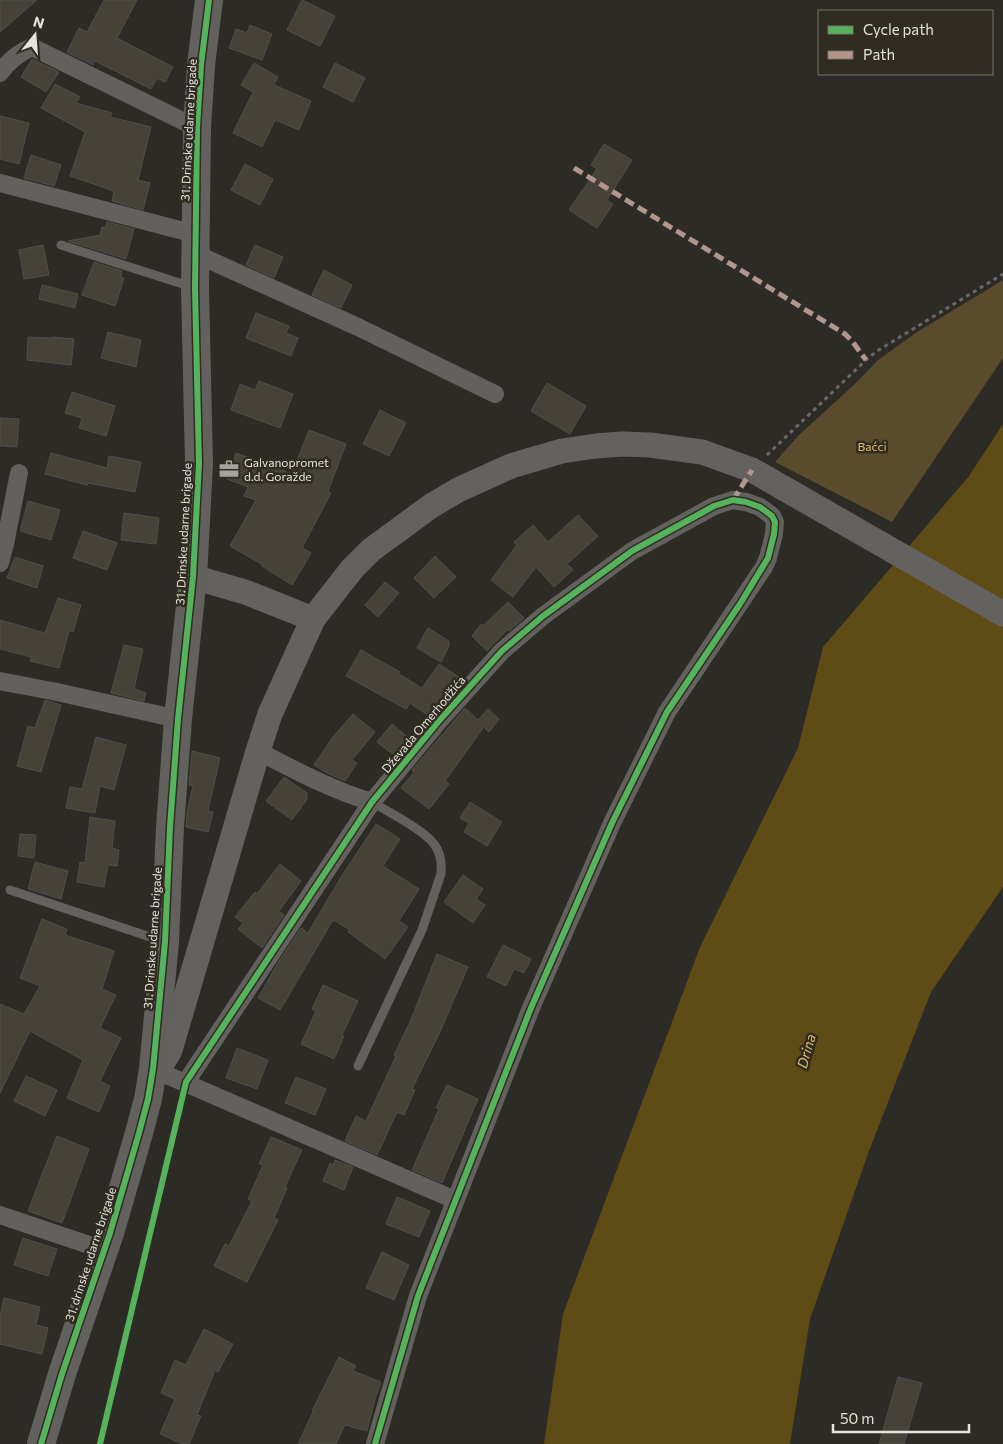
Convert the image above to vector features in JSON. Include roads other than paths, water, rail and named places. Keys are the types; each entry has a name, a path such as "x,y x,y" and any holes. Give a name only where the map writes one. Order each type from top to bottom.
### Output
{"main road":[{"name":"31. Drinske udarne brigade","path":"153,1069 165,942 170,827 178,719 193,577 199,464 195,288 197,128 209,0"},
{"path":"153,1069 163,1062 170,1050 270,714 313,619 352,569 370,550 431,506 458,490 511,466 570,449 636,444 702,452 752,470 1003,614"},
{"path":"193,577 245,592 313,619"},
{"name":"31. drinske udarne brigade","path":"41,1444 62,1374 104,1250 139,1133 148,1099 153,1069"}],"street":[{"path":"0,73 6,64 23,51 32,47 197,128"},
{"path":"0,183 195,244 495,394"},
{"path":"0,563 19,473"},
{"name":"Dževada Omerhodžića","path":"186,1082 372,802 438,722 502,651 543,616 632,551 714,506 733,500 760,507 772,516 775,522 768,558 764,567 667,712 612,823 531,1008 455,1200"},
{"path":"0,681 178,719"},
{"path":"258,751 320,783 351,796 372,802"},
{"path":"153,1069 455,1200 418,1296 375,1444"},
{"path":"0,1215 104,1250"}],"lane":[{"path":"61,245 195,288"},
{"path":"358,1066 422,930 441,874 442,865 440,854 434,843 416,829 372,802"},
{"path":"10,890 165,942"}],"water":[{"name":"Drina","path":"1003,424 1003,887 931,992 869,1151 810,1319 790,1444 544,1444 563,1314 700,947 798,748 823,647 969,476"}],"place":[{"name":"Galvanopromet d.d. Goražde","path":"229,469"}],"park label":[{"name":"Baćci","path":"872,446"}]}
